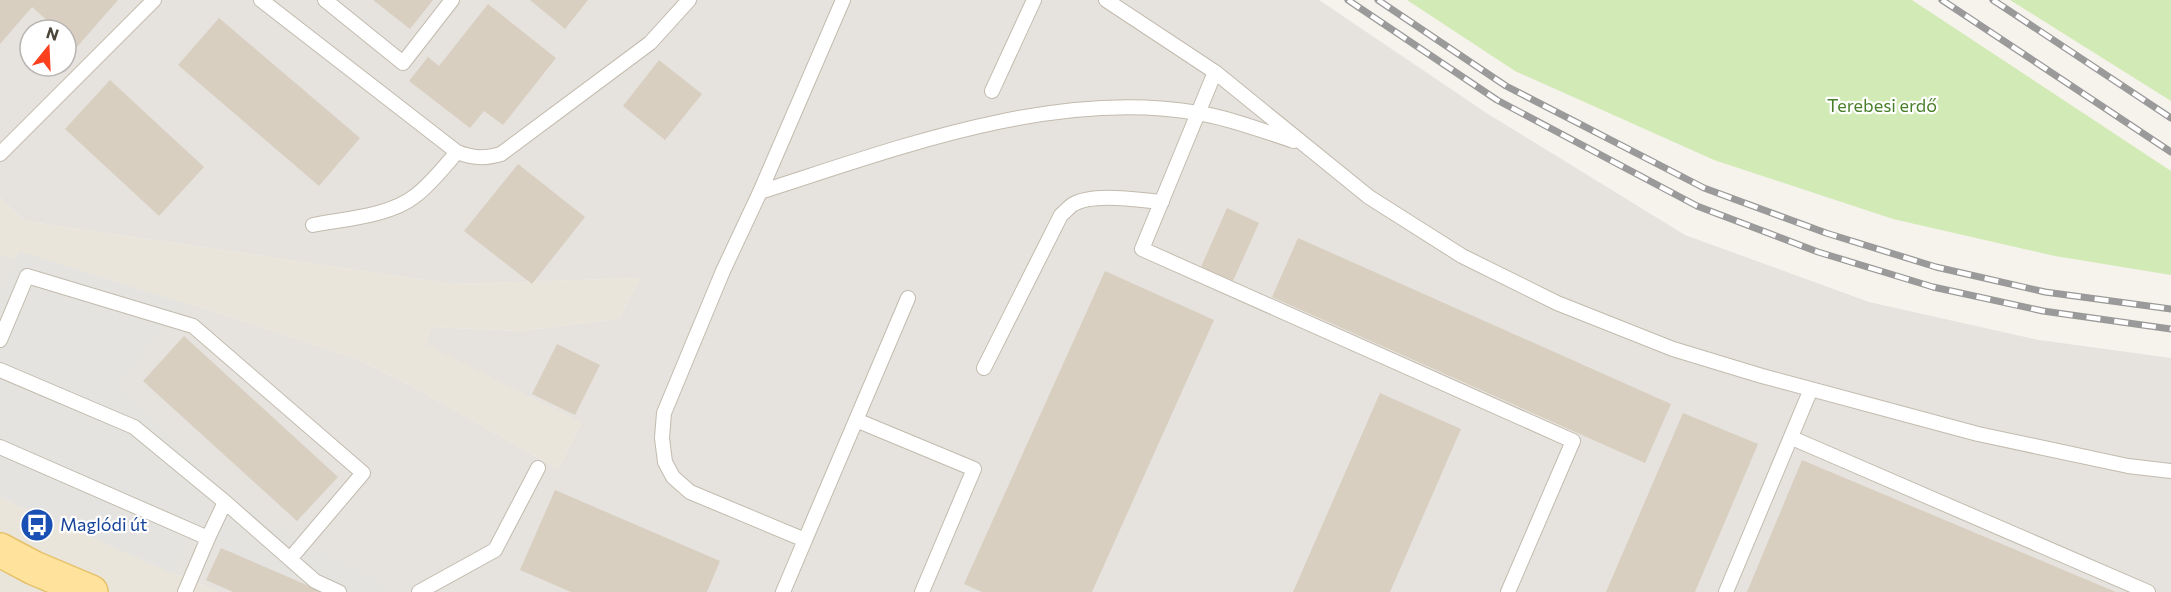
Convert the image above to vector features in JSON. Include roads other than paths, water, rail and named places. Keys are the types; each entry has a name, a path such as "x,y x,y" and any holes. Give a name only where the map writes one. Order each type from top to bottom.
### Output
{"main road":[{"path":"0,550 34,568 91,592"}],"lane":[{"path":"0,154 154,0"},
{"path":"261,0 457,152 473,158 487,158 501,154 650,43 688,0"},
{"path":"325,0 403,63 452,0"},
{"path":"805,540 690,492 673,477 665,462 662,438 664,412 723,271 760,192 843,0"},
{"path":"992,91 1034,0"},
{"path":"1106,0 1215,72 1369,197 1462,256 1557,303 1673,349 1811,389 1978,434 2128,466 2171,471"},
{"path":"1215,72 1142,249 1573,441 1508,592"},
{"path":"760,192 884,152 976,127 1061,112 1105,107 1153,108 1199,113 1303,144"},
{"path":"313,225 382,211 400,205 415,196 457,152"},
{"path":"984,368 1061,215 1072,205 1083,201 1107,198 1162,202"},
{"path":"0,340 27,276 193,326 363,473 290,559"},
{"path":"783,592 908,298"},
{"path":"0,370 134,427 225,502 315,581 339,592"},
{"path":"1726,592 1811,389"},
{"path":"856,420 974,469 922,592"},
{"path":"1792,438 2148,592"},
{"path":"0,447 208,538"},
{"path":"418,592 495,550 538,468"},
{"path":"185,592 225,502"}],"railway":[{"path":"1348,0 1497,100 1697,206 1818,252 1933,287 2043,311 2171,329"},
{"path":"1378,0 1506,86 1704,188 1826,233 1936,267 2045,292 2171,309"},
{"path":"1942,0 2171,152"},
{"path":"1993,0 2171,118"}],"place":[{"name":"Maglódi út","path":"37,525"}],"park label":[{"name":"Terebesi erdő","path":"1882,106"}]}
